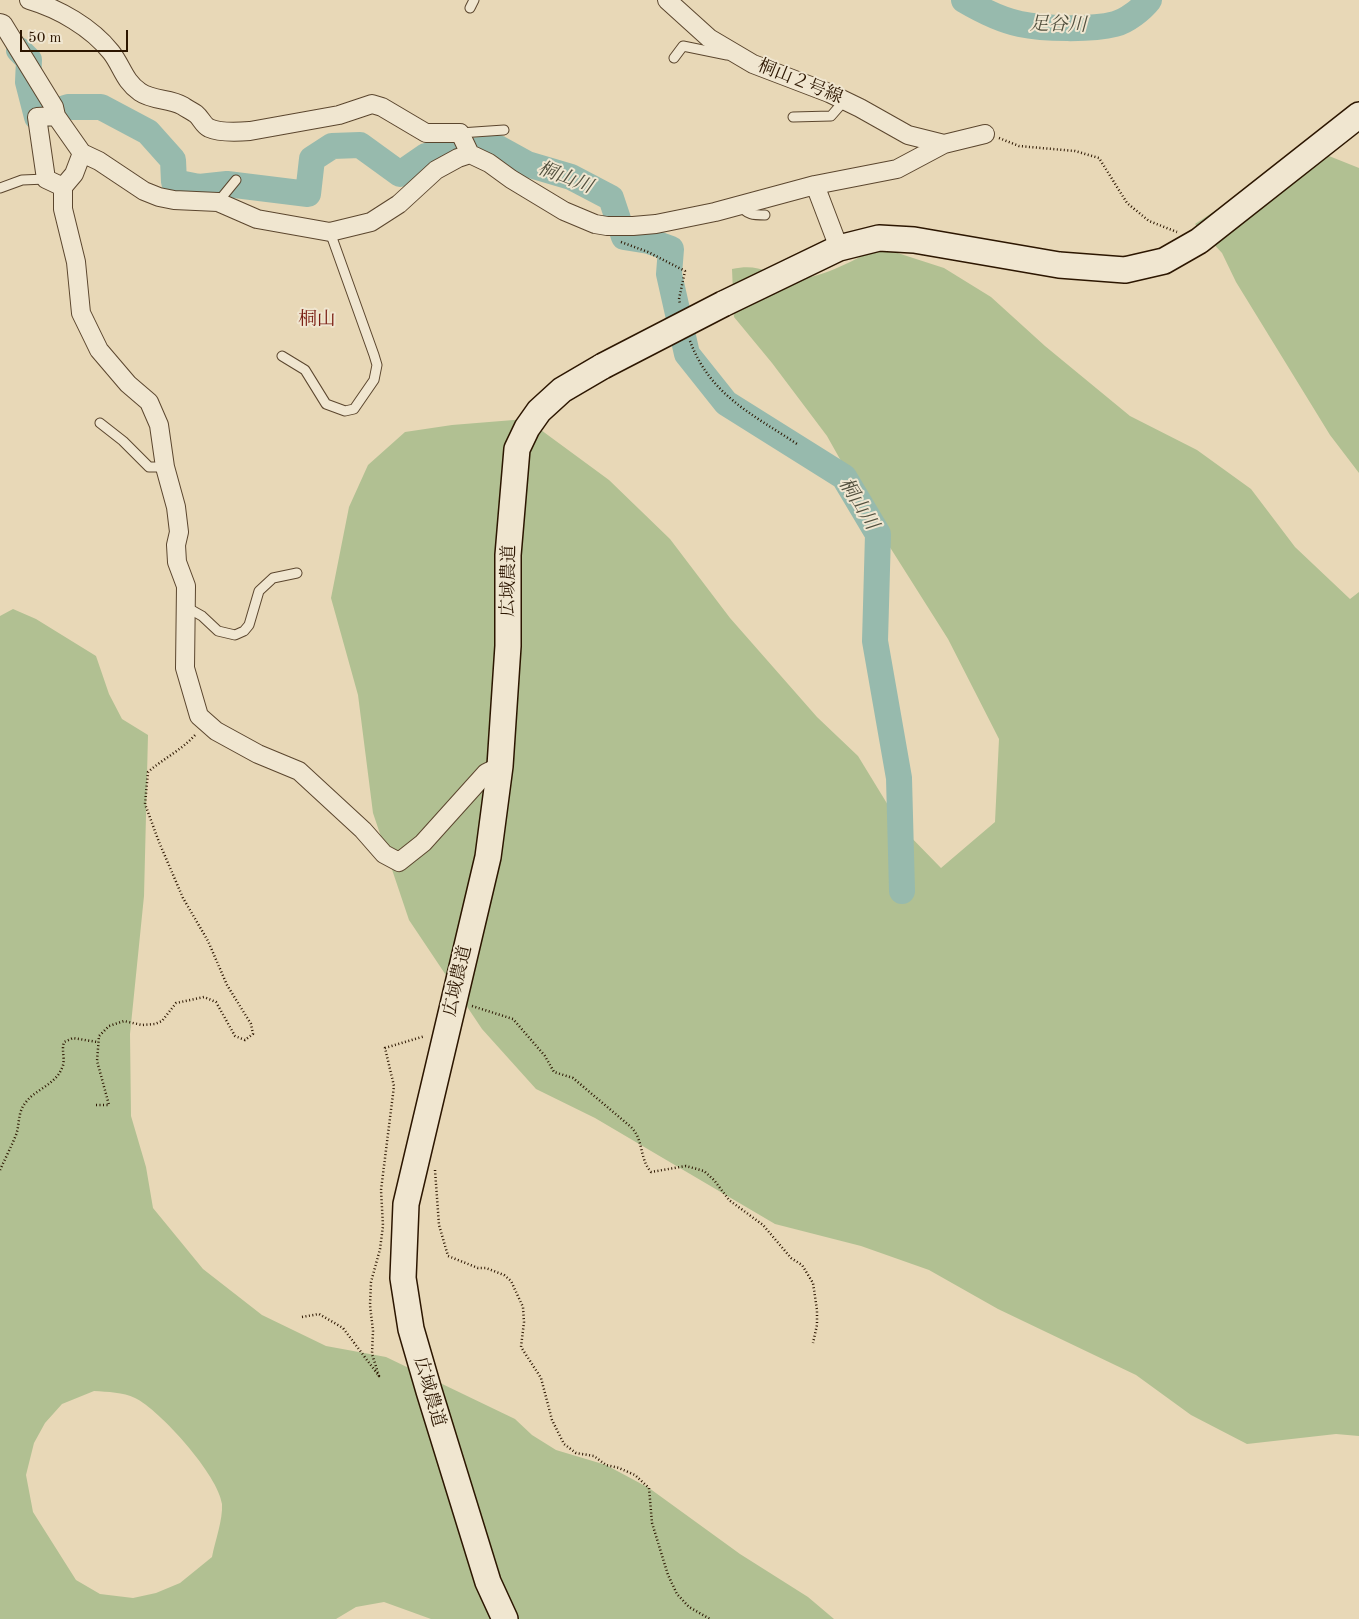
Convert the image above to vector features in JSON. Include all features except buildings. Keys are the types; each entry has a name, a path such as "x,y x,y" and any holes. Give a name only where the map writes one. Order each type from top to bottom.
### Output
{"street":[{"path":"29,0 51,7 78,23 98,39 112,53 126,80 141,92 153,98 178,103 196,114 210,129 244,132 339,115 372,104 382,107 426,133 460,133 470,154 489,163 511,179 564,211 608,226 656,224 740,205 815,185 897,169 944,144 985,134"},
{"name":"桐山２号線","path":"667,0 709,38 753,64 798,79 845,100 908,135 944,144"},
{"path":"0,23 4,24 54,107 56,116 82,153 99,161 144,191 159,197 174,200 218,202 257,219 330,232 371,222 399,204 436,170 470,154"},
{"name":"広域農道","path":"505,1619 488,1582 429,1391 411,1329 403,1278 406,1204 488,857 500,766 508,646 508,555 517,449 527,428 539,411 562,390 603,366 723,304 839,248 879,238 914,240 1058,265 1125,270 1164,261 1207,234 1359,115"},
{"path":"56,116 37,117 46,179 63,186"},
{"path":"82,153 74,174 63,186 63,210 76,262 82,314 99,350 128,384 149,402 160,425 165,467 176,507 179,532 177,562 186,586 185,668 199,716 216,731 258,754 299,771 363,830 384,854 399,862 423,843 486,773 500,766"},
{"path":"815,185 839,248"}],"lane":[{"path":"674,58 683,46 730,55 734,52"},
{"path":"793,116 831,116 845,100"},
{"path":"460,133 504,130"},
{"path":"0,188 22,180 46,179"},
{"path":"218,202 236,180"},
{"path":"740,205 744,211 753,215 765,215"},
{"path":"282,356 305,370 326,404 345,411 354,409 374,380 377,365 330,232"},
{"path":"100,423 123,441 149,468 165,467"},
{"path":"186,607 202,616 218,631 235,635 244,631 249,625 259,591 272,578 297,573"}],"path":[{"path":"985,134 1019,146 1075,152 1099,158 1127,202 1149,221 1207,234"},
{"path":"96,1105 109,1105 97,1061 97,1042 104,1030 110,1026 124,1021 142,1025 155,1024 162,1021 176,1003 204,997 216,1002 235,1036 245,1040 253,1034 251,1024 227,984 208,941 183,898 145,804 148,772 166,757 184,747 199,729 199,716"},
{"path":"454,1001 513,1019 545,1056 554,1072 573,1078 638,1134 642,1158 652,1172 686,1166 704,1170 729,1200 767,1229 791,1258 802,1264 813,1283 817,1325 813,1343"},
{"path":"302,1317 319,1314 343,1328 379,1376 372,1354 373,1331 370,1306 371,1282 380,1249 383,1226 381,1190 394,1086 385,1048 447,1030"},
{"path":"0,1170 16,1134 17,1120 22,1108 27,1100 58,1076 64,1066 62,1048 64,1042 73,1038 97,1042"},
{"path":"436,1166 435,1176 439,1225 448,1256 478,1268 486,1268 504,1275 511,1281 523,1307 524,1322 521,1347 541,1378 549,1410 564,1444 576,1453 594,1456 606,1465 619,1468 635,1476 649,1488 652,1523 674,1588 677,1594 690,1607 710,1619"}],"green space":[{"path":"1319,152 1359,168 1359,473 1330,435 1236,282 1222,253 1195,224 1268,176"},
{"path":"879,247 944,268 991,297 1045,346 1130,416 1197,450 1251,489 1295,547 1350,599 1359,592 1359,1436 1336,1434 1247,1444 1191,1415 1136,1375 998,1309 929,1270 861,1246 775,1224 595,1118 536,1089 482,1029 409,920 373,813 358,695 331,598 349,507 368,465 405,432 452,425 526,419 609,480 670,539 730,618 817,717 858,756 902,828 941,868 995,822 999,739 948,639 886,541 827,436 772,363 734,317 732,269 749,267 792,278 802,278 825,273"},
{"path":"13,609 36,619 96,656 109,694 122,719 148,735 144,896 130,1034 131,1116 146,1167 153,1208 203,1269 262,1315 326,1346 386,1357 515,1419 532,1435 556,1450 606,1465 649,1488 740,1554 808,1597 834,1619 431,1619 384,1602 356,1607 336,1619 0,1619 0,616","holes":["94,1391 130,1396 146,1405 159,1416 173,1429 200,1461 211,1477 222,1504 220,1524 212,1557 180,1583 156,1593 133,1598 100,1594 76,1580 33,1512 26,1475 34,1443 45,1423 62,1404"]}],"waterway":[{"name":"足谷川","path":"964,0 991,14 1013,22 1030,26 1068,28 1115,24 1134,14 1149,0"},
{"name":"桐山川","path":"19,50 29,60 28,82 37,117 68,107 101,107 148,132 173,160 174,182 199,187 227,184 308,194 312,159 332,146 360,145 400,174 426,156 498,148 527,164 571,177 611,198 624,237 649,241 671,249 669,274 687,354 726,403 844,477 878,534 875,641 899,778 902,891"}],"district":[{"name":"桐山","path":"317,320"}]}
